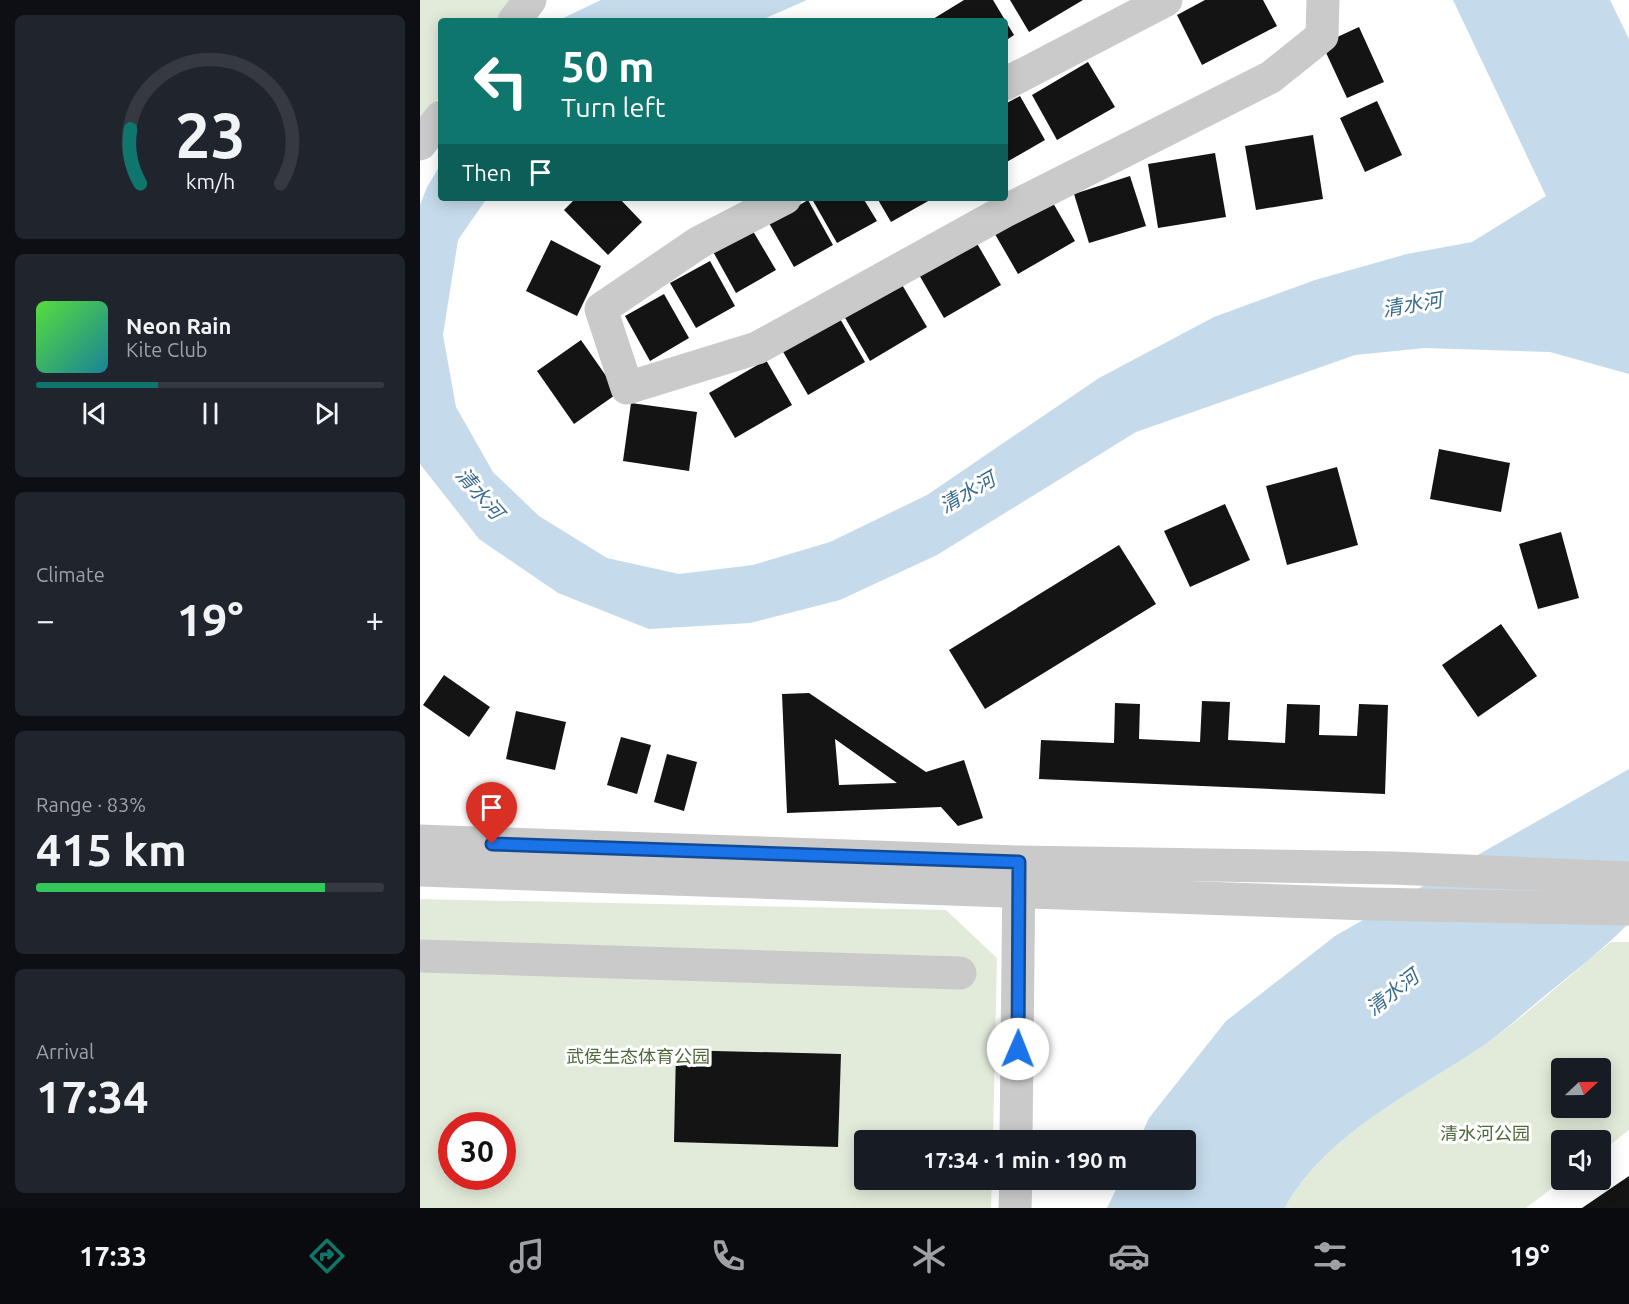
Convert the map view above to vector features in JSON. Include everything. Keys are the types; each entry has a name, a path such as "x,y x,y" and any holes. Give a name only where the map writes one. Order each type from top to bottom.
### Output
{"street":[{"path":"516,18 530,0"},
{"path":"1008,82 1166,0"},
{"path":"779,201 698,243 601,309 627,388 757,348 1005,211 1271,77 1322,36 1323,0"},
{"path":"420,144 438,121"},
{"path":"420,841 1019,876 1368,904 1629,909"},
{"path":"420,870 1019,876 1393,868 1629,878"},
{"path":"1016,1130 1019,876"},
{"path":"420,956 960,973"},
{"path":"1015,1208 1016,1190"}],"green space":[{"path":"420,0 513,0 499,18 438,18 438,99 420,122"},
{"name":"武侯生态体育公园","path":"420,899 946,910 997,958 993,1130 854,1130 854,1190 992,1190 991,1208 420,1208"},
{"name":"清水河公园","path":"1611,942 1629,942 1629,1130 1611,1144 1611,1130 1551,1130 1551,1189 1526,1208 1285,1208 1302,1181 1349,1135 1375,1115 1487,1043"}],"water":[{"path":"601,0 807,0 766,18 563,18"},
{"name":"清水河","path":"1453,0 1610,0 1629,39 1629,374 1550,352 1425,348 1355,355 1136,432 937,555 840,600 750,623 649,629 558,593 479,539 420,464 420,205 438,169 438,201 485,201 458,240 443,335 456,407 493,472 539,516 607,558 679,574 753,565 830,542 927,495 1099,378 1214,317 1315,280 1407,254 1472,242 1546,196"},
{"name":"清水河","path":"1629,769 1629,923 1589,960 1487,1043 1404,1096 1349,1135 1302,1181 1285,1208 1107,1208 1116,1190 1196,1190 1196,1130 1144,1130 1149,1118 1226,1021 1335,936"}],"building":[{"path":"964,0 993,0 1004,18 935,18"},
{"path":"1010,0 1083,0 1029,32"},
{"path":"1205,0 1263,0 1277,26 1202,65 1177,15"},
{"path":"1008,25 1014,35 1008,39"},
{"path":"1359,27 1384,82 1347,98 1322,44"},
{"path":"1088,62 1115,107 1057,140 1032,95"},
{"path":"1020,96 1045,140 1008,161 1008,102"},
{"path":"1377,101 1402,155 1365,172 1340,118"},
{"path":"1313,135 1323,199 1256,210 1245,146"},
{"path":"1215,153 1226,217 1158,228 1148,164"},
{"path":"1130,176 1146,226 1089,243 1074,194"},
{"path":"1049,196 1075,241 1018,274 992,229"},
{"path":"573,201 622,201 642,222 608,255 564,210"},
{"path":"809,201 833,245 794,267 769,223"},
{"path":"813,201 865,201 877,221 837,243"},
{"path":"879,201 928,201 891,222"},
{"path":"750,226 776,270 736,293 711,248"},
{"path":"551,240 601,266 577,316 526,291"},
{"path":"975,240 1001,285 944,318 918,273"},
{"path":"710,261 735,306 696,328 670,283"},
{"path":"901,283 927,327 870,361 844,316"},
{"path":"664,294 689,338 650,361 625,316"},
{"path":"839,317 865,362 808,395 782,350"},
{"path":"581,340 618,393 574,424 537,371"},
{"path":"766,360 792,405 735,438 709,393"},
{"path":"631,403 697,412 689,471 623,461"},
{"path":"1439,449 1510,463 1501,512 1430,499"},
{"path":"1337,467 1358,545 1287,565 1266,486"},
{"path":"1225,504 1250,560 1190,587 1164,531"},
{"path":"1561,532 1579,598 1538,609 1519,544"},
{"path":"1119,545 1156,604 985,709 949,650"},
{"path":"1501,624 1537,676 1478,717 1442,665"},
{"path":"444,675 490,707 469,737 423,705"},
{"path":"809,693 926,772 964,760 983,818 958,826 941,807 787,813 782,694","holes":["835,739 897,783 839,785"]},
{"path":"1202,701 1230,702 1228,740 1285,743 1287,704 1320,705 1319,735 1357,736 1359,704 1388,705 1385,794 1039,779 1041,740 1114,743 1115,703 1140,704 1139,739 1200,742"},
{"path":"516,711 566,722 555,770 506,759"},
{"path":"621,737 651,745 637,794 607,785"},
{"path":"667,754 697,762 684,811 654,802"},
{"path":"676,1050 841,1054 838,1147 674,1142"},
{"path":"1629,1176 1629,1208 1582,1208 1611,1190"}],"route":[{"path":"492,844 1019,862 1018,1049"}]}
